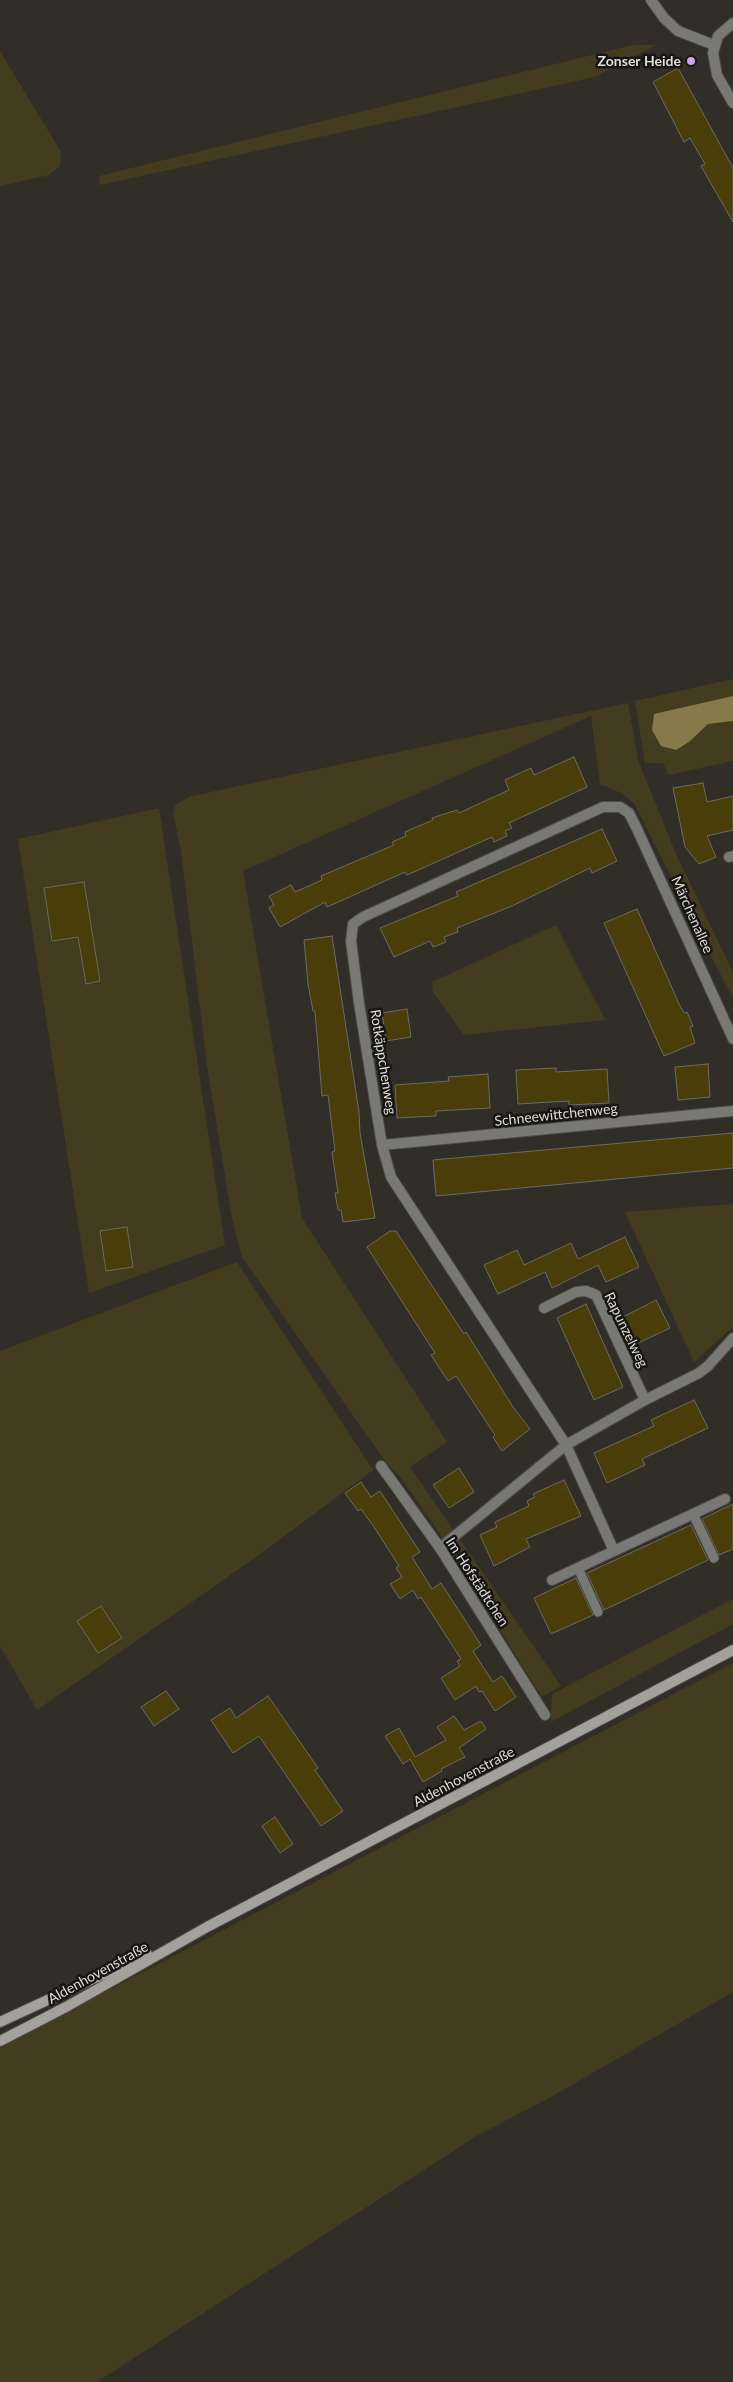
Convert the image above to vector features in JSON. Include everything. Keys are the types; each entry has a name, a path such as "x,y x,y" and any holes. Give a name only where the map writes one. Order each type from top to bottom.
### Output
{"street":[{"path":"651,0 664,18 678,31 714,45"},
{"path":"733,23 718,36 714,45 714,64 717,75 733,103"},
{"name":"Rotkäppchenweg","path":"566,1445 390,1177 382,1145 352,950 353,924 372,912 603,807 620,807"},
{"name":"Märchenallee","path":"620,807 629,813 637,829 733,1039"},
{"name":"Schneewittchenweg","path":"382,1145 733,1111"},
{"name":"Rapunzelweg","path":"544,1308 576,1292 586,1290 596,1295 644,1400"},
{"path":"440,1548 566,1445 644,1400 699,1373 708,1366 733,1338"},
{"path":"566,1445 614,1551"},
{"name":"Im Hofstädtchen","path":"381,1466 440,1548 545,1715"},
{"path":"552,1580 725,1499"},
{"name":"Aldenhovenstraße","path":"0,2041 66,2007 207,1927 733,1650"},
{"name":"Aldenhovenstraße","path":"0,2022 207,1927"}],"lane":[{"path":"693,1514 714,1558"},
{"path":"578,1568 598,1612"}],"shaded area":[{"path":"633,45 656,45 595,77 100,185 99,176"},
{"path":"0,51 61,152 60,166 49,175 0,186"},
{"path":"733,679 733,761 669,775 663,763 645,763 635,701"},
{"path":"733,696 733,721 708,724 689,742 676,750 661,746 652,730 654,714"},
{"path":"628,703 638,760 676,854 733,972 733,999 634,803 621,793 600,784 591,716 243,871 302,1218 447,1442 410,1467 561,1686 542,1697 436,1528 399,1475 385,1461 242,1257 232,1218 207,1066 181,851 173,813 176,804 192,796"},
{"path":"159,808 225,1245 89,1293 18,839"},
{"path":"556,925 605,1020 464,1035 433,992 432,982"},
{"path":"733,1204 733,1327 694,1362 625,1212"},
{"path":"237,1262 373,1470 259,1555 37,1710 0,1646 0,1351"},
{"path":"733,1599 733,1624 551,1722 552,1694"},
{"path":"733,1663 733,1992 551,2097 478,2135 97,2382 0,2382 0,2047"}],"building":[{"path":"678,68 733,168 733,222 701,166 705,164 690,138 684,142 653,82"},
{"path":"574,757 587,787 509,823 512,828 505,831 507,836 494,842 492,837 407,875 405,872 327,907 325,902 280,927 269,908 274,905 269,896 291,885 295,892 322,880 321,876 394,845 392,842 406,836 405,832 433,820 432,818 457,810 459,813 509,790 505,780 531,768 534,775"},
{"path":"703,783 707,802 733,796 733,830 707,836 716,857 699,864 685,847 673,788"},
{"path":"602,829 617,861 592,873 590,868 512,906 457,928 458,932 444,937 446,942 433,947 430,941 394,957 380,928 458,896 456,892"},
{"path":"84,882 100,981 86,984 78,937 52,941 44,888"},
{"path":"637,909 680,1006 684,1013 687,1012 693,1026 690,1027 695,1043 664,1056 604,923"},
{"path":"332,936 359,1112 360,1133 375,1218 343,1222 341,1210 338,1210 335,1193 338,1193 332,1152 335,1151 328,1095 322,1096 315,1011 313,1011 308,984 304,940"},
{"path":"407,1009 411,1037 386,1041 382,1013"},
{"path":"708,1064 710,1097 678,1100 675,1067"},
{"path":"556,1068 556,1072 607,1069 609,1103 569,1105 569,1101 518,1104 516,1070"},
{"path":"488,1074 490,1108 436,1111 436,1116 397,1118 395,1085 449,1081 448,1077"},
{"path":"733,1133 733,1168 436,1196 433,1160"},
{"path":"127,1227 133,1267 106,1271 100,1231"},
{"path":"390,1231 396,1231 464,1334 466,1332 513,1407 530,1429 502,1451 493,1437 495,1435 456,1376 448,1381 431,1355 435,1353 367,1247"},
{"path":"625,1237 639,1267 606,1282 598,1265 552,1288 545,1272 498,1294 484,1265 517,1250 524,1265 571,1243 578,1259"},
{"path":"656,1300 670,1328 636,1344 623,1317"},
{"path":"586,1304 623,1387 594,1400 557,1318"},
{"path":"694,1400 708,1428 642,1459 645,1465 607,1483 594,1453 654,1426 651,1420"},
{"path":"459,1468 474,1492 449,1508 433,1485"},
{"path":"564,1480 581,1516 526,1539 530,1547 494,1566 480,1535 497,1527 495,1522 529,1506 527,1501 535,1497 533,1494"},
{"path":"361,1482 371,1497 380,1491 420,1552 412,1557 432,1589 441,1583 481,1645 473,1651 483,1667 493,1682 502,1676 516,1697 495,1711 482,1691 479,1692 476,1686 455,1700 441,1678 460,1666 457,1661 461,1659 421,1597 418,1599 413,1590 400,1599 390,1584 402,1577 396,1568 399,1566 361,1509 358,1511 345,1493"},
{"path":"733,1504 733,1549 719,1555 702,1519"},
{"path":"691,1525 708,1560 604,1610 587,1573"},
{"path":"576,1578 593,1615 551,1634 534,1598"},
{"path":"101,1606 122,1638 98,1653 77,1621"},
{"path":"166,1691 179,1709 154,1726 141,1707"},
{"path":"268,1696 318,1768 315,1770 343,1811 321,1826 259,1736 233,1753 211,1720 230,1708 236,1718"},
{"path":"454,1716 464,1730 481,1721 486,1729 459,1748 465,1757 441,1769 442,1771 423,1782 410,1759 403,1764 385,1736 399,1728 415,1757 446,1740 437,1727"},
{"path":"275,1817 293,1844 280,1853 262,1826"}],"place":[{"name":"Zonser Heide","path":"691,61"}]}
